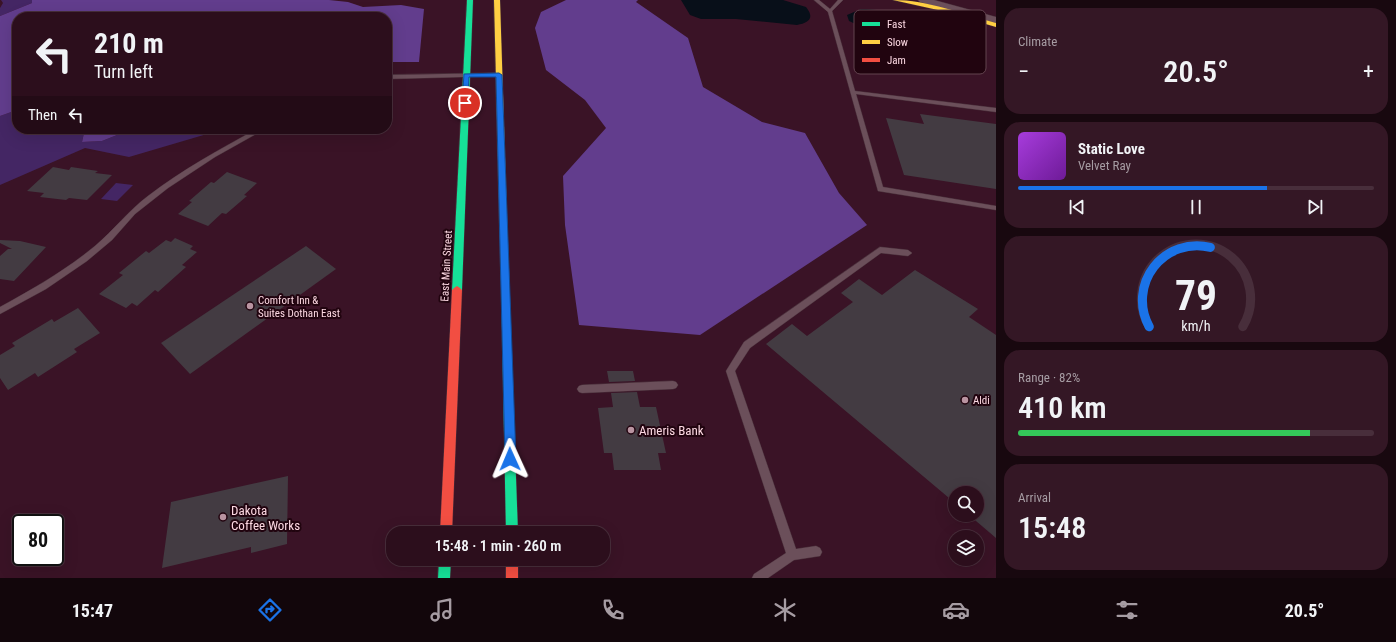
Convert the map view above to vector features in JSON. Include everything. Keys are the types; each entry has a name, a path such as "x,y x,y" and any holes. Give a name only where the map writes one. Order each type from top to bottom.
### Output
{"main road":[{"name":"East Main Street","path":"446,526 470,0"},
{"path":"497,0 512,526"},
{"path":"896,0 943,10"},
{"path":"986,22 996,25"},
{"path":"444,578 445,566"},
{"path":"512,566 512,578"}],"street":[{"path":"923,0 960,10"},
{"path":"986,17 996,20"}],"lane":[{"path":"816,0 830,12 880,189 996,208"},
{"path":"830,12 841,0"},
{"path":"392,77 499,75"},
{"path":"852,92 996,110"},
{"path":"0,311 72,268 109,238 135,210 199,164 253,134"},
{"path":"792,555 730,370 747,345 880,250 908,253"},
{"path":"582,389 673,385"},
{"path":"758,578 792,555 816,552"}],"shaded area":[{"path":"1,0 32,0 32,3 0,16 0,8 3,3"},
{"path":"32,0 329,0 348,2 363,7 401,5 424,9 419,62 392,62 392,12 12,12 12,112 0,116 0,16 32,3"},
{"path":"566,0 638,0 636,2 688,38 703,87 762,122 805,133 839,193 867,225 700,335 579,325 565,225 563,176 606,128 585,100 546,70 535,28 541,12"},
{"path":"681,0 783,0 806,7 809,11 810,17 805,23 797,25 736,19 701,19 690,15"},
{"path":"871,9 876,10 859,10"},
{"path":"854,12 854,23 849,21 847,15"},
{"path":"12,112 12,134 84,134 82,142 102,141 120,134 207,134 129,157 85,148 0,185 0,116"},
{"path":"84,134 120,134 102,141 82,142"},
{"path":"116,183 133,185 117,201 101,199"}],"building":[{"path":"920,114 996,124 996,189 904,175 886,118 924,124"},
{"path":"53,167 69,170 71,167 98,171 95,173 112,175 87,200 69,198 66,200 40,197 44,193 27,191"},
{"path":"227,172 257,183 244,195 247,196 226,214 222,213 208,226 178,214 192,202 189,201 211,182 214,183"},
{"path":"175,238 193,246 190,249 197,252 182,265 186,267 158,292 155,290 137,306 132,303 126,308 99,294 123,275 119,273 146,251 149,253 166,240 171,242"},
{"path":"0,240 20,241 46,247 14,281 0,279 0,256 8,249 12,249 0,243"},
{"name":"Comfort Inn & Suites Dothan East","path":"306,246 336,269 190,374 161,343"},
{"path":"915,270 978,309 969,317 996,335 996,538 977,522 984,522 984,486 948,486 948,497 766,344 792,324 807,336 853,302 841,293 859,279 882,295"},
{"path":"78,308 100,333 74,349 77,352 38,377 35,373 8,390 0,378 0,355 15,346 12,343 52,319 54,322"},
{"path":"607,371 633,371 635,381 609,382"},
{"name":"Ameris Bank","path":"637,392 640,407 656,407 666,453 658,453 661,470 614,470 612,453 604,453 598,408 613,407 611,393"},
{"path":"288,476 287,544 251,553 251,547 162,568 171,502"}],"traffic: fast":[{"path":"457,290 470,0"},
{"path":"505,281 512,526"},
{"path":"444,578 445,566"}],"traffic: slow":[{"path":"497,0 505,281"},
{"path":"896,0 943,10"},
{"path":"986,22 996,25"}],"traffic: jam":[{"path":"446,526 457,290"},
{"path":"512,566 512,578"}],"place":[{"name":"Comfort Inn & Suites Dothan East","path":"250,306"},
{"name":"Aldi","path":"965,400"},
{"name":"Ameris Bank","path":"631,430"},
{"name":"Dakota Coffee Works","path":"223,517"}],"route":[{"path":"465,103 466,75 499,75 510,459"}]}
